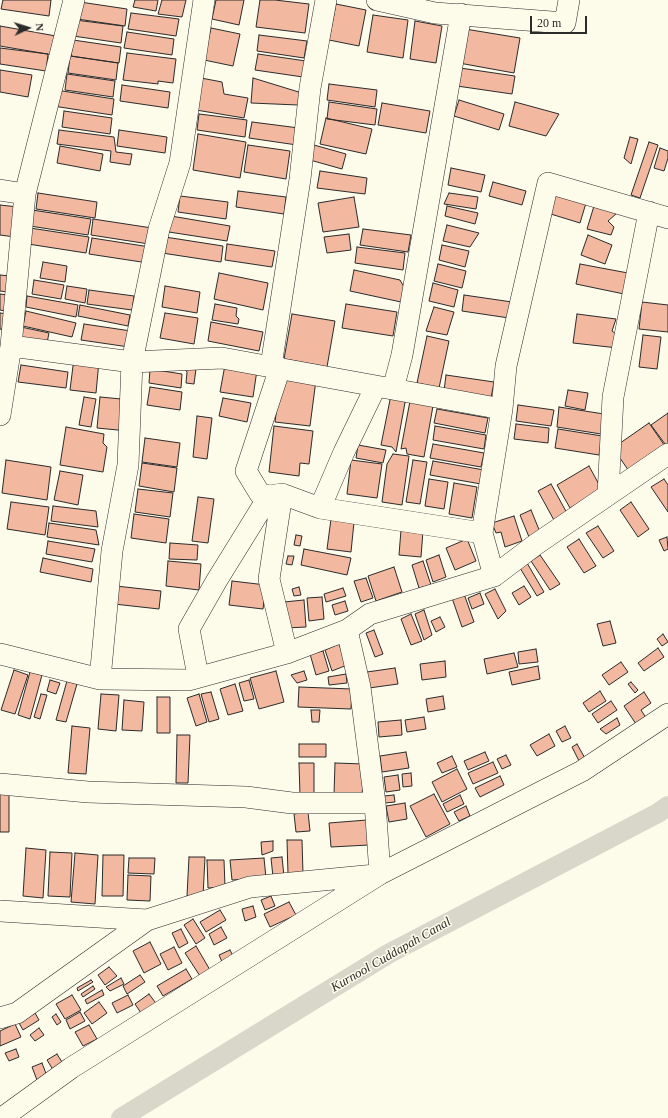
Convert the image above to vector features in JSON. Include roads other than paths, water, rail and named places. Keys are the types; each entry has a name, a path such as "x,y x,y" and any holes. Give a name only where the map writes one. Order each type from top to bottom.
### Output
{"street":[{"path":"0,414 11,346 25,194 74,0"},
{"path":"100,679 112,551 128,465 132,362 159,229 180,163 204,0"},
{"path":"326,0 310,88 276,367 246,471 260,494 276,495 320,508 482,532"},
{"path":"377,0 440,6 461,14 565,23 569,0"},
{"path":"320,508 344,452 385,388 402,355 461,14"},
{"path":"494,576 482,532 502,409 506,366 548,183 658,215 613,397 608,495"},
{"path":"0,190 25,194"},
{"path":"11,346 132,362 222,358 502,409"},
{"path":"0,654 100,679 189,680 198,676 287,652 347,630 370,614 494,576 535,545 668,454"},
{"path":"276,495 269,579 287,652"},
{"path":"198,676 189,629 217,580 276,495"},
{"path":"347,630 360,687 376,803 380,874"},
{"path":"2,1118 71,1068 380,874 582,771 668,714"},
{"path":"0,784 88,792 246,797 292,803 376,803"},
{"path":"0,1018 17,1012 147,920 250,887 380,874"},
{"path":"0,911 147,920"}],"waterway":[{"name":"Kurnool Cuddapah Canal","path":"121,1118 388,954 658,813 668,806"}]}
